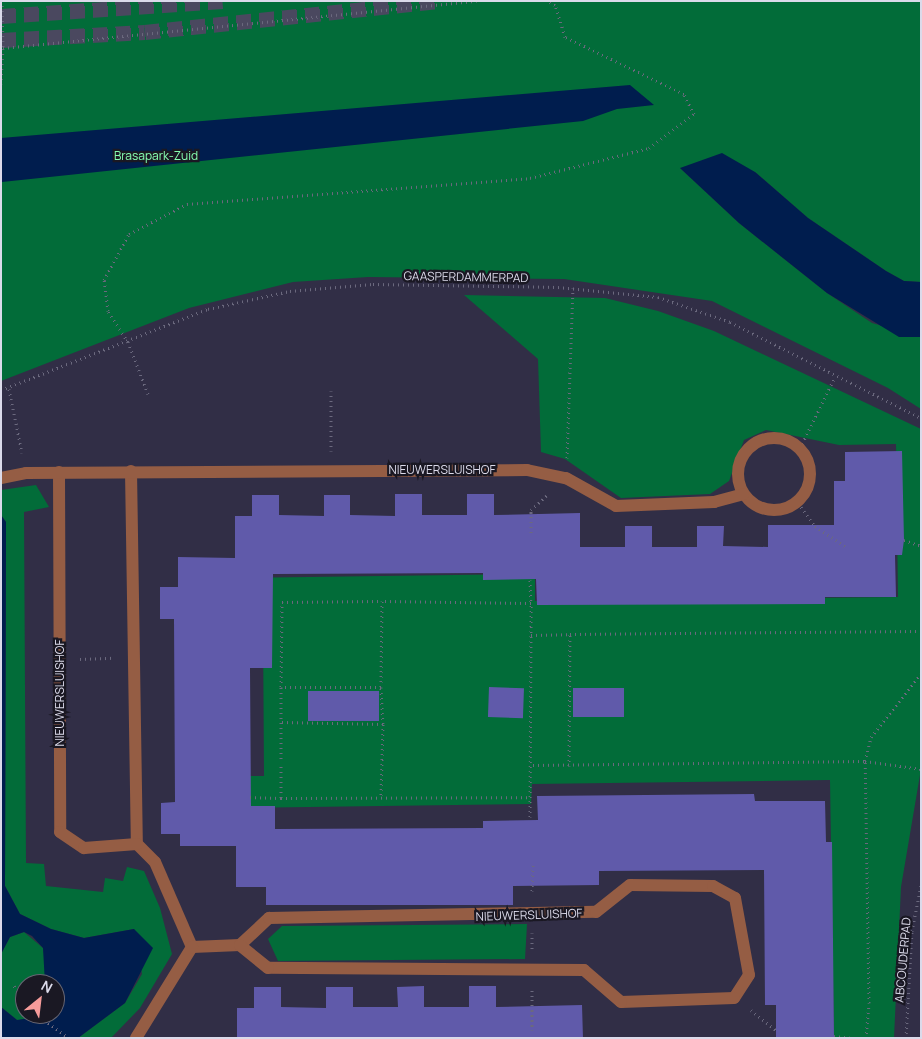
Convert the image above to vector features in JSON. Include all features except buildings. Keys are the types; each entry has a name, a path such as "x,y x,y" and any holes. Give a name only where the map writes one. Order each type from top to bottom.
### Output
{"street":[{"path":"767,438 785,439 800,448 810,472 810,486 798,503 779,511 758,508 743,494 737,477 740,459 750,445 767,438"},
{"name":"NIEUWERSLUISHOF","path":"1,478 26,473 59,472 527,470 566,478 616,506 714,502 743,494"},
{"path":"131,471 137,844 155,862 192,948"},
{"name":"NIEUWERSLUISHOF","path":"59,472 60,832 84,848 137,844"},
{"name":"NIEUWERSLUISHOF","path":"240,945 269,918 531,917 596,912 630,885 713,886 735,898 749,975 734,998"},
{"path":"192,948 240,945 268,968 532,968 584,970 621,1002 734,998"},
{"path":"136,1038 192,948"}],"path":[{"path":"1,84 3,48 2,1"},
{"path":"3,48 478,1"},
{"path":"148,394 128,342 108,311 104,280 129,234 187,204 530,178 649,148 694,114 684,94 565,37 555,5 548,1"},
{"name":"GAASPERDAMMERPAD","path":"1,390 9,389 208,309 290,291 373,284 573,288 658,297 730,322 835,377 921,418"},
{"path":"531,533 531,510 566,478 573,288"},
{"path":"800,448 835,377"},
{"path":"9,389 26,473"},
{"path":"331,391 331,471"},
{"path":"798,503 815,526 845,546"},
{"path":"904,540 921,546"},
{"path":"530,580 533,765 530,818"},
{"path":"281,798 282,602 531,603"},
{"path":"381,797 383,724 381,687 382,602"},
{"path":"532,635 921,631"},
{"path":"569,766 570,634"},
{"path":"60,659 134,658"},
{"path":"866,1038 870,1003 866,761 871,737 921,674"},
{"path":"281,687 381,687"},
{"path":"282,722 383,724"},
{"path":"533,765 866,761 921,769"},
{"path":"250,797 532,797"},
{"name":"ABCOUDERPAD","path":"906,1038 912,932 921,885"},
{"path":"531,917 532,1030"},
{"path":"734,998 776,1030"},
{"path":"50,1024 69,1038"},
{"path":"834,1036 854,1038"}],"green space":[{"name":"Brasapark-Zuid","path":"1,1 921,1 921,282 904,281 886,271 808,218 755,172 680,168 739,223 827,293 872,323 921,337 921,409 888,388 712,301 564,279 368,277 293,282 189,308 1,381"},
{"path":"464,295 605,298 658,311 714,331 921,429 921,769 901,887 894,1038 834,1038 830,780 532,784 531,804 244,808 244,776 264,776 263,624 238,578 535,574 535,601 898,597 896,444 839,445 766,430 744,440 729,481 710,494 621,498 565,459 541,452 538,359"},
{"path":"36,485 49,507 24,512 26,863 44,864 46,886 103,892 105,878 123,881 127,867 144,871 160,908 172,954 140,1008 111,1038 78,1038 125,1003 142,974 134,929 84,938 51,929 20,914 5,886 6,522 1,515 1,490"},
{"path":"527,924 525,959 278,961 268,939 282,926"},
{"path":"24,932 43,948 47,972 47,974 15,974 15,1018 1,1007 1,954 10,937"}],"water":[{"path":"630,85 654,105 617,109 583,121 2,182 1,206 1,138"},
{"path":"722,153 755,172 808,218 886,271 904,281 921,282 921,337 899,337 827,293 739,223 680,168"},
{"path":"1,515 6,522 5,886 20,914 51,929 84,938 134,929 153,948 125,1003 78,1038 1,1038 1,1007 15,1018 15,1024 65,1024 65,974 44,974 43,948 32,936 24,932 10,937 1,954"}],"tunnel":[{"path":"1,16 222,1"},
{"path":"1,40 145,32 438,1"}]}
